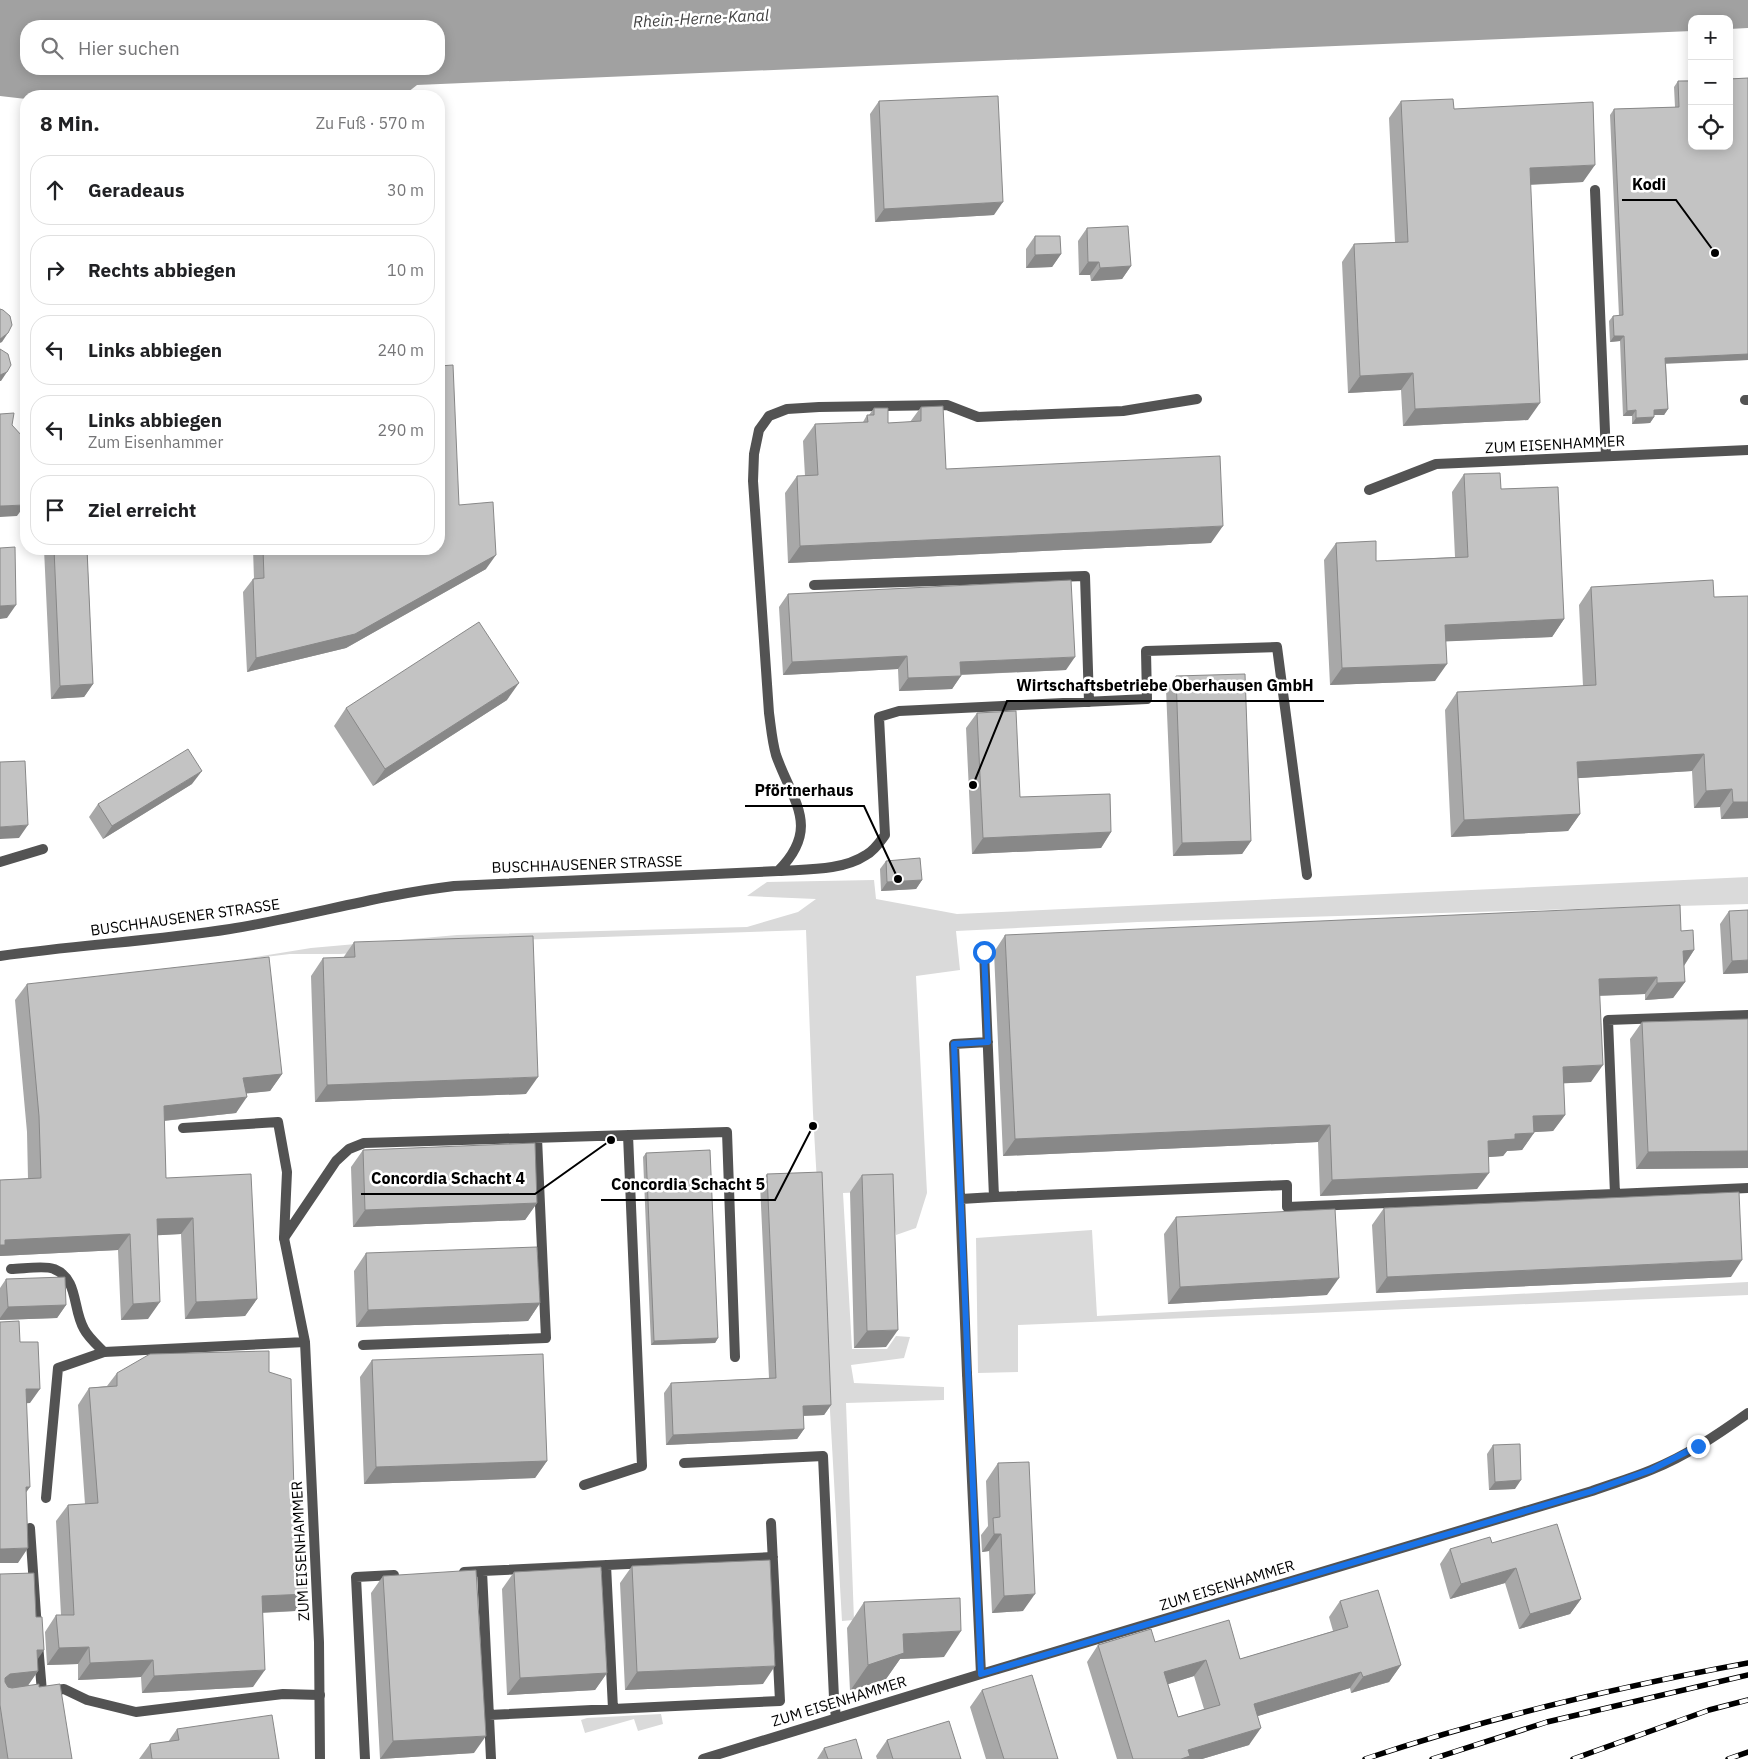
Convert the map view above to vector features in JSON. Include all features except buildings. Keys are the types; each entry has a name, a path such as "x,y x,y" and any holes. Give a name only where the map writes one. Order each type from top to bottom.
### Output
{"street":[{"path":"1595,190 1606,456"},
{"path":"778,871 798,845 801,824 796,800 781,767 772,740 753,481 754,454 758,430 769,416 787,409 819,407 947,405 978,417 1123,411 1197,399"},
{"name":"ZUM EISENHAMMER","path":"1369,490 1436,464 1748,450"},
{"path":"814,585 1085,576 1089,702 1147,699 1146,651 1277,647 1307,875"},
{"name":"BUSCHHAUSENER STRASSE","path":"0,956 230,929 412,891 454,886 778,871 816,868 852,862 867,855 885,835 879,717 899,711 1089,702"},
{"path":"0,862 43,849"},
{"path":"984,952 994,1197"},
{"path":"1615,1194 1608,1020 1748,1014"},
{"path":"981,1674 954,1044 988,1042"},
{"name":"ZUM EISENHAMMER","path":"183,1128 278,1122 287,1172 284,1238 305,1342 320,1695 320,1759"},
{"path":"284,1238 336,1161 349,1149 364,1143 727,1132 735,1357"},
{"path":"584,1485 642,1466 628,1135"},
{"path":"363,1345 546,1338 537,1138"},
{"path":"961,1199 1287,1186 1287,1207 1748,1188"},
{"path":"11,1269 53,1268 66,1276 72,1285 78,1314 84,1330 104,1352"},
{"path":"46,1498 58,1368 104,1352 305,1342"},
{"name":"ZUM EISENHAMMER","path":"703,1759 1600,1488 1669,1462 1698,1446 1748,1413"},
{"path":"684,1463 822,1456 836,1718"},
{"path":"489,1715 780,1701 771,1523"},
{"path":"30,1528 29,1575 38,1692 64,1689 87,1700 136,1712 283,1694 320,1695"},
{"path":"453,1572 773,1557"},
{"path":"606,1565 613,1709"},
{"path":"482,1571 492,1759"},
{"path":"365,1759 356,1577 404,1575"}],"shaded area":[{"path":"1748,877 1748,904 1138,922 956,931 960,970 916,976 927,1193 916,1228 896,1235 888,1191 843,1193 852,1349 887,1349 896,1336 910,1337 904,1358 851,1365 854,1383 944,1387 944,1400 846,1403 854,1620 842,1621 813,1113 806,930 455,942 432,948 340,954 290,954 231,961 311,948 457,935 747,927 798,912 816,899 747,896 767,882 874,880 876,899 957,914"},
{"path":"1092,1230 1097,1316 1748,1282 1748,1295 1018,1325 1018,1372 978,1373 976,1238"},
{"path":"661,1714 663,1724 638,1731 634,1719 585,1733 581,1720 587,1718"}],"water":[{"name":"Rhein-Herne-Kanal","path":"0,0 1748,0 1748,28 1733,29 1733,15 1688,15 1688,31 417,85 411,90 20,90 20,98 0,96"}],"railway":[{"path":"1365,1759 1507,1716 1651,1682 1748,1663"},
{"path":"1432,1759 1547,1722 1748,1675"},
{"path":"1573,1759 1709,1710 1748,1700"},
{"path":"1728,1759 1748,1752"}],"place":[{"name":"Kodi","path":"1715,253"},
{"name":"Wirtschaftsbetriebe Oberhausen GmbH","path":"973,785"},
{"name":"Pförtnerhaus","path":"898,879"},
{"name":"Concordia Schacht 5","path":"813,1126"},
{"name":"Concordia Schacht 4","path":"611,1140"}],"route":[{"path":"984,952 988,1042 954,1044 981,1674 1592,1491 1651,1470 1698,1446"}]}
